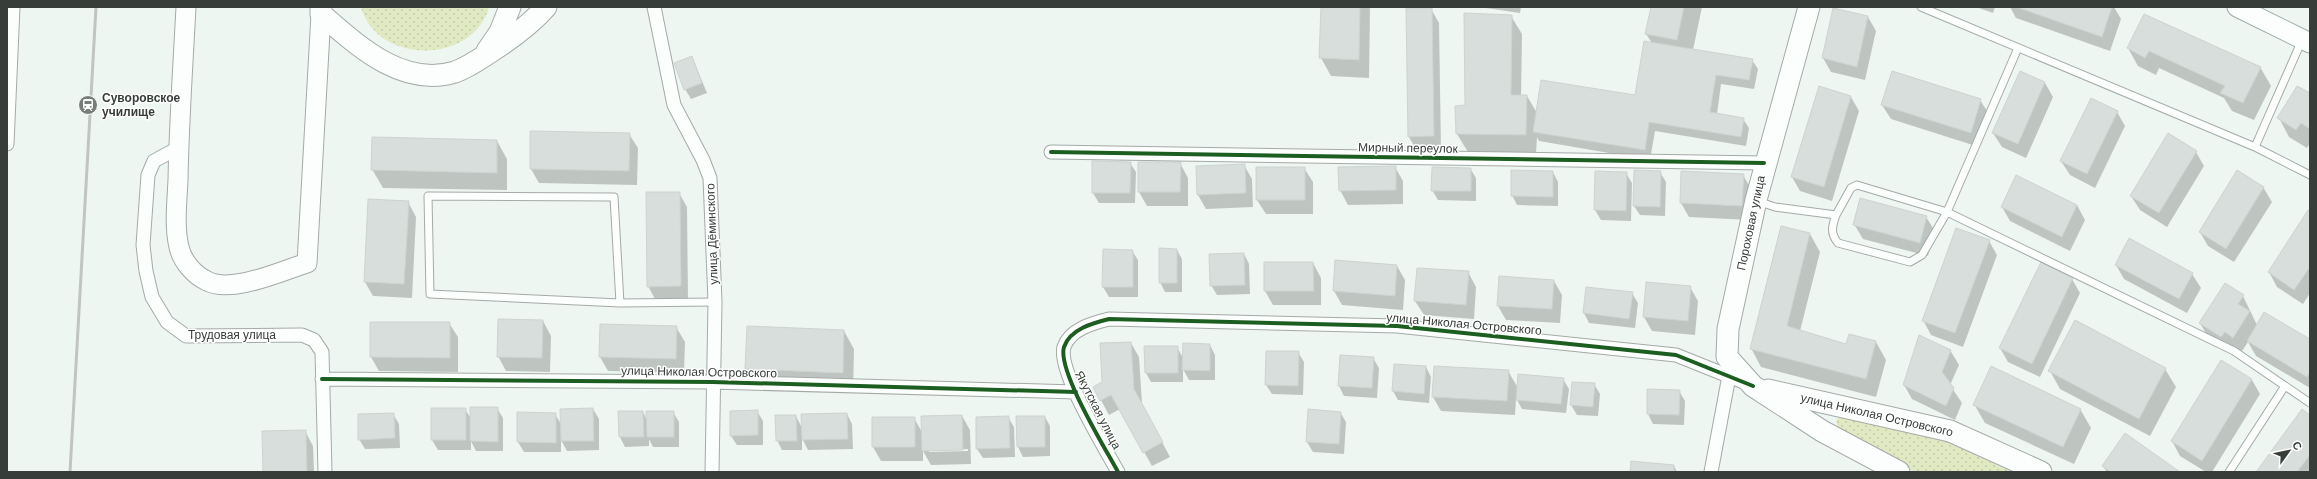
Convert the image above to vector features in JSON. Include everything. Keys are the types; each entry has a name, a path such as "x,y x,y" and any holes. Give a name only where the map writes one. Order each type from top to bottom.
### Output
{"main road":[{"path":"186,7 178,148 177,232 184,260 194,272 208,282 223,285 257,279 307,263 321,11"},
{"path":"472,65 488,50 500,32 510,7"},
{"path":"321,11 365,52 389,65 415,73 435,74 454,72 472,65 519,34 546,7"},
{"name":"Пороховая улица","path":"1754,386 1727,357 1728,329 1764,163 1809,7"},
{"path":"2237,7 2306,41"},
{"name":"улица Николая Островского","path":"1754,386 1822,431 1899,472"},
{"name":"улица Николая Островского","path":"1754,386 1950,431 2041,472"}],"street":[{"path":"7,144 13,7"},
{"name":"улица Дёминского","path":"654,7 674,105 703,160 710,178 715,302 712,382 712,472"},
{"name":"Трудовая улица","path":"178,148 154,161 148,175 143,246 146,271 152,297 166,322 186,336 308,336 314,340 322,352 325,472"},
{"name":"Мирный переулок","path":"1052,152 1764,163"},
{"name":"улица Николая Островского","path":"1063,356 1067,340 1078,330 1093,323 1109,319 1397,326 1676,355 1754,386"},
{"name":"Якутская улица","path":"1063,356 1067,373 1076,392 1118,472"},
{"path":"1712,472 1729,376"},
{"name":"улица Николая Островского","path":"322,379 712,382 1076,392"}],"lane":[{"path":"1921,7 2255,147 2310,174"},
{"path":"2255,147 2306,41"},
{"path":"2018,48 1947,212 1922,255 1910,262 1838,243 1833,236 1831,228 1836,215 1851,188 1858,185 1947,212 2234,352 2310,403"},
{"path":"620,303 614,197 428,196 430,294 620,303 715,302"},
{"path":"1756,200 1775,207 1836,215"},
{"path":"2229,472 2285,386"}],"green space":[{"path":"361,7 489,7 480,26 464,40 446,48 425,50 404,48 386,40 370,26"},
{"path":"1840,415 1945,441 2013,472 1915,472 1839,430 1836,421"}],"building":[{"path":"1321,7 1360,7 1359,60 1319,58"},
{"path":"1651,7 1684,7 1677,40 1645,34"},
{"path":"2016,7 2112,7 2102,37"},
{"path":"1406,8 1432,8 1434,136 1408,137"},
{"path":"1833,8 1868,16 1857,67 1822,58"},
{"path":"1464,13 1512,15 1511,95 1527,95 1526,135 1456,134 1455,106 1465,105"},
{"path":"2144,14 2261,67 2243,103 2220,93 2225,86 2149,51 2145,58 2127,48"},
{"path":"1644,41 1753,59 1749,80 1716,75 1710,112 1744,118 1741,137 1649,122 1645,150 1533,132 1541,80 1635,95"},
{"path":"692,56 702,83 684,90 674,63"},
{"path":"1892,71 1981,99 1971,133 1881,105"},
{"path":"2020,71 2045,82 2018,144 1992,133"},
{"path":"1819,86 1851,96 1824,187 1791,177"},
{"path":"2297,86 2310,93 2310,129 2301,123 2296,130 2277,118"},
{"path":"2091,98 2118,111 2087,174 2060,161"},
{"path":"530,131 630,133 629,171 530,169"},
{"path":"2168,133 2197,151 2159,213 2130,196"},
{"path":"372,137 497,140 497,173 371,170"},
{"path":"1092,161 1131,162 1130,193 1092,193"},
{"path":"1138,162 1181,162 1180,192 1138,192"},
{"path":"1245,164 1246,193 1197,195 1196,166"},
{"path":"1396,166 1396,190 1339,191 1338,167"},
{"path":"1256,167 1305,167 1305,200 1256,200"},
{"path":"1432,167 1471,168 1471,191 1431,191"},
{"path":"1511,170 1553,171 1553,197 1511,196"},
{"path":"1634,170 1661,171 1660,207 1633,206"},
{"path":"2237,170 2264,187 2226,249 2199,232"},
{"path":"1595,171 1627,172 1626,211 1594,210"},
{"path":"1681,171 1744,174 1742,206 1680,203"},
{"path":"2016,175 2077,205 2062,237 2001,207"},
{"path":"646,192 680,192 681,286 647,287"},
{"path":"1860,198 1927,216 1920,243 1853,225"},
{"path":"368,199 409,201 404,284 364,282"},
{"path":"2308,210 2310,211 2310,267 2294,290 2268,272"},
{"path":"1781,226 1810,233 1787,326 1846,344 1849,334 1876,341 1866,379 1750,349"},
{"path":"1956,228 1990,240 1955,333 1922,321"},
{"path":"2129,238 2193,273 2179,299 2115,265"},
{"path":"1159,248 1177,249 1177,283 1159,283"},
{"path":"1103,249 1133,250 1133,287 1102,287"},
{"path":"1244,253 1245,285 1210,286 1209,254"},
{"path":"1335,260 1397,265 1395,296 1333,291"},
{"path":"1264,262 1313,262 1314,291 1264,291"},
{"path":"2041,262 2073,278 2032,364 1999,348"},
{"path":"1417,268 1469,271 1466,305 1414,301"},
{"path":"1499,276 1554,280 1552,309 1497,306"},
{"path":"1646,282 1691,286 1688,321 1643,317"},
{"path":"2225,283 2244,295 2238,304 2250,311 2233,338 2225,332 2221,337 2199,323"},
{"path":"1586,287 1633,292 1629,319 1583,313"},
{"path":"2264,312 2310,339 2310,371 2307,377 2247,341"},
{"path":"498,319 543,320 542,358 497,357"},
{"path":"2075,320 2166,368 2139,419 2048,371"},
{"path":"370,322 450,322 450,358 370,357"},
{"path":"600,324 677,326 676,359 599,357"},
{"path":"747,326 844,330 843,373 745,369"},
{"path":"1919,335 1951,350 1942,372 1954,388 1946,406 1903,385"},
{"path":"1131,342 1134,389 1163,442 1143,453 1111,395 1100,401 1093,387 1102,382 1100,343"},
{"path":"1183,343 1210,344 1210,371 1182,370"},
{"path":"1144,346 1178,346 1178,373 1145,373"},
{"path":"1266,351 1299,351 1298,386 1265,385"},
{"path":"1340,355 1374,357 1372,388 1338,386"},
{"path":"2221,360 2252,379 2202,461 2171,441"},
{"path":"1394,364 1426,366 1424,394 1392,391"},
{"path":"1434,366 1509,370 1507,401 1432,397"},
{"path":"1991,366 2081,409 2063,447 1973,405"},
{"path":"1518,374 1564,378 1561,404 1516,400"},
{"path":"1572,382 1595,383 1593,407 1570,405"},
{"path":"1647,389 1680,390 1679,415 1647,414"},
{"path":"470,407 498,407 498,442 470,441"},
{"path":"431,408 466,408 466,440 431,440"},
{"path":"593,408 594,441 561,441 560,409"},
{"path":"1308,409 1341,412 1339,444 1306,442"},
{"path":"2302,409 2310,415 2310,455 2297,472 2256,472"},
{"path":"758,410 758,435 730,436 730,411"},
{"path":"618,411 643,411 644,437 619,437"},
{"path":"646,411 674,411 674,437 647,437"},
{"path":"517,412 556,413 556,443 517,442"},
{"path":"394,413 395,438 358,440 358,414"},
{"path":"847,413 848,439 802,440 801,414"},
{"path":"775,415 796,415 797,441 776,441"},
{"path":"962,415 963,450 922,451 921,416"},
{"path":"1009,416 1010,448 976,449 976,417"},
{"path":"1016,416 1045,416 1045,447 1017,447"},
{"path":"872,417 915,417 915,447 872,447"},
{"path":"306,430 307,472 263,472 262,431"},
{"path":"2125,433 2180,472 2111,472 2102,466"},
{"path":"1631,461 1674,465 1674,472 1630,472"}],"railway":[{"path":"70,472 96,7"}],"cycle path":[{"path":"1051,152 1764,163"},
{"path":"1118,472 1093,428 1075,390 1064,358 1064,347 1071,336 1083,328 1109,319 1397,326 1676,355 1753,386"},
{"path":"322,379 712,382 1076,392"}],"place":[{"name":"Суворовское училище","path":"88,105"}]}
